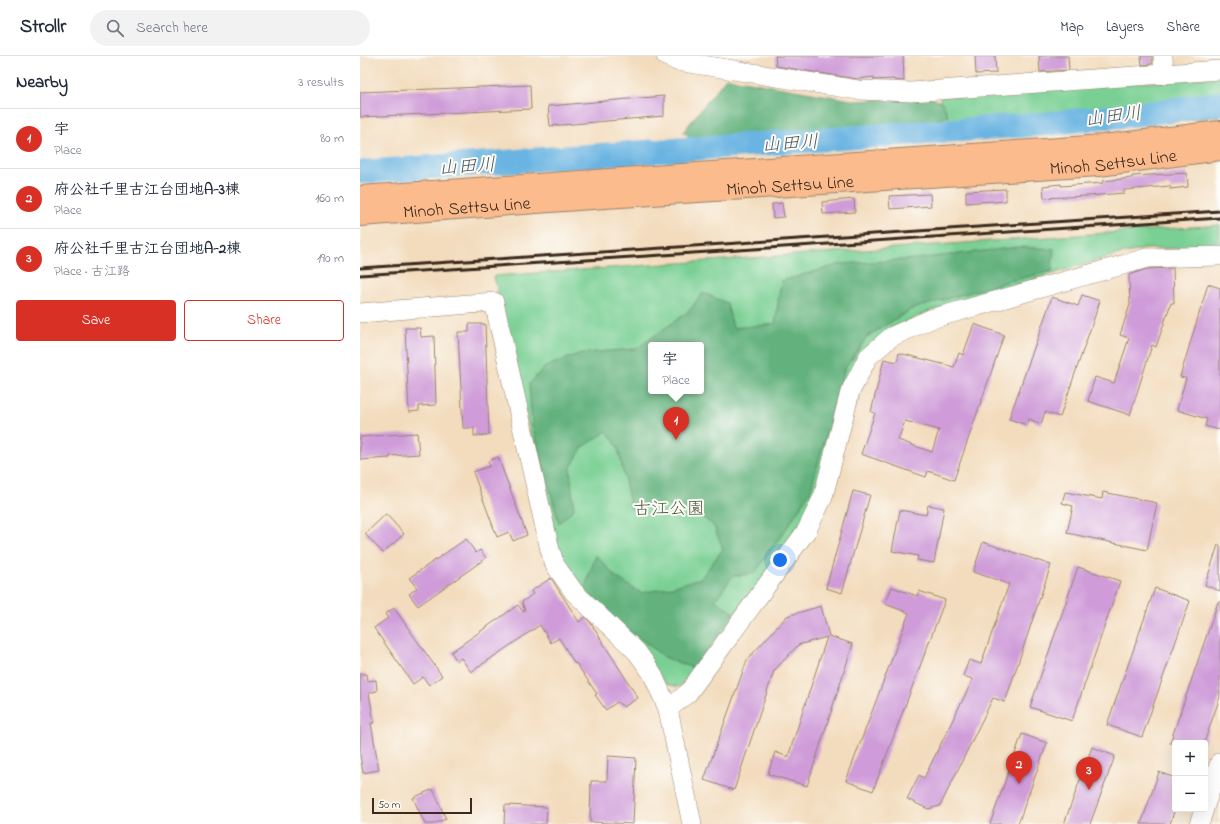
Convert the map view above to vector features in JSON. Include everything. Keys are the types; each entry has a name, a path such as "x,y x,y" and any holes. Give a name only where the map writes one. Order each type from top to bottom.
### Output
{"main road":[{"name":"Minoh Settsu Line","path":"360,197 1103,146 1220,132"},
{"name":"Minoh Settsu Line","path":"360,215 606,196 1099,165 1220,149"}],"street":[{"path":"666,56 677,61 866,90 911,92 1220,70"},
{"path":"1163,56 1164,75"},
{"path":"668,709 688,692 807,530 823,497 850,392 868,357 891,337 931,319 1146,258 1220,256"},
{"path":"360,313 494,302 550,550 555,565 574,592 637,652 652,673 668,709 692,824"},
{"path":"1208,796 1220,762"},
{"path":"1199,824 1203,812"}],"green space":[{"path":"1220,77 1220,97 1046,115 942,123 940,97"},
{"path":"726,78 857,101 929,97 943,103 948,116 928,123 692,138 683,132"},
{"path":"1214,98 1220,103 1220,116 1166,123 1157,117 1160,105"},
{"name":"古江公園","path":"1220,225 1220,247 1146,249 1115,255 930,311 885,331 817,494 801,527 691,680 678,687 666,684 579,587 563,565 557,549 494,276"},
{"path":"1019,247 1054,249 1052,271 1006,282 912,309 868,336 844,370 810,492 754,574 733,576 715,600 733,612 695,669 664,657 608,616 584,590 596,555 616,577 641,593 672,587 701,578 723,549 714,526 692,509 656,504 631,509 618,448 607,431 582,448 570,469 574,509 559,523 532,424 529,384 545,367 581,353 636,349 689,311 703,293 727,303 733,328 775,324 781,281 841,264 915,259"}],"building":[{"path":"775,56 903,56 904,81 894,79 874,80 874,77 857,79 776,66"},
{"path":"975,56 995,56 996,73 976,74"},
{"path":"1039,56 1068,56 1069,70 1040,72"},
{"path":"1141,56 1152,56 1152,64 1142,65"},
{"path":"530,85 531,109 360,117 360,92"},
{"path":"664,96 664,116 550,126 548,106"},
{"path":"1187,173 1188,187 1170,189 1170,186 1124,190 1124,193 1044,198 1043,186 1103,183 1103,181 1132,178 1132,176"},
{"path":"1006,189 1006,201 966,203 966,191"},
{"path":"930,194 931,206 890,209 889,196"},
{"path":"854,199 855,212 823,214 822,202"},
{"path":"782,203 784,217 773,218 772,204"},
{"path":"1173,268 1174,303 1171,303 1156,347 1152,345 1130,415 1088,401 1095,377 1114,383 1129,338 1120,335 1130,305 1129,275 1147,269"},
{"path":"1208,284 1220,288 1220,430 1205,426 1207,419 1177,410 1186,378 1180,377"},
{"path":"1082,295 1100,301 1060,417 1045,412 1041,424 1029,419 1027,425 1009,419 1052,297 1078,306"},
{"path":"469,324 485,324 489,435 474,436 474,428 463,428 458,332 469,332"},
{"path":"974,324 1004,335 954,480 928,471 926,477 861,454 875,413 871,412 884,359 897,362 899,353 954,367 959,353 963,355","holes":["905,421 939,430 932,452 898,440"]},
{"path":"405,328 420,328 421,337 434,336 436,405 419,406 419,411 409,412"},
{"path":"417,433 419,454 360,460 360,437"},
{"path":"498,457 527,535 513,541 509,532 497,537 473,472 490,466 488,461"},
{"path":"853,491 870,495 842,593 826,588"},
{"path":"1065,492 1102,499 1103,492 1157,503 1147,550 1067,533 1073,506 1062,503"},
{"path":"928,505 944,508 934,563 917,560 918,556 892,551 900,510 926,515"},
{"path":"386,514 404,534 383,553 365,534"},
{"path":"466,539 476,553 480,550 486,558 418,606 409,594 417,588 409,578"},
{"path":"983,542 1051,565 1005,702 993,698 940,806 928,809 907,799 919,775 924,778 973,679 963,676 969,660 981,664 1009,584 973,572"},
{"path":"1218,545 1220,545 1220,591 1205,585"},
{"path":"1078,567 1120,581 1072,721 1030,707"},
{"path":"551,578 579,622 585,617 590,622 638,698 624,707 617,702 606,710 595,695 597,694 576,663 575,664 559,638 551,643 540,625 471,672 461,658 457,661 451,652 518,605 523,612 525,611 522,602 533,594 531,591"},
{"path":"892,587 917,596 919,591 945,600 873,791 846,781 909,613 885,604"},
{"path":"1155,588 1190,601 1142,737 1107,725"},
{"path":"1218,602 1220,602 1220,697 1205,740 1172,740 1172,743 1170,743"},
{"path":"821,606 829,636 853,644 807,786 768,774 775,752 788,757 827,637 798,645 774,671 734,790 704,780 747,660 787,616"},
{"path":"394,608 442,676 429,685 423,677 413,684 374,628 388,618 385,614"},
{"path":"360,674 366,674 367,681 376,680 377,691 369,693 374,723 371,723 379,770 363,773 360,755"},
{"path":"1022,734 1047,743 1018,824 990,824"},
{"path":"1092,747 1115,756 1090,824 1064,824"},
{"path":"608,756 636,758 633,824 590,822 591,781 607,781"},
{"path":"1159,772 1172,777 1172,812 1174,812 1170,824 1141,824"},
{"path":"433,789 446,819 433,824 425,824 413,798"},
{"path":"505,805 547,807 546,824 504,824"}],"waterway":[{"name":"山田川","path":"360,172 1044,124 1157,112 1220,103"}],"railway":[{"path":"360,268 1220,211"},
{"path":"360,275 1220,218"}],"place":[{"name":"宇","path":"676,440"},
{"name":"府公社千里古江台団地A-3棟","path":"1019,784"},
{"name":"府公社千里古江台団地A-2棟","path":"1089,790"}]}
